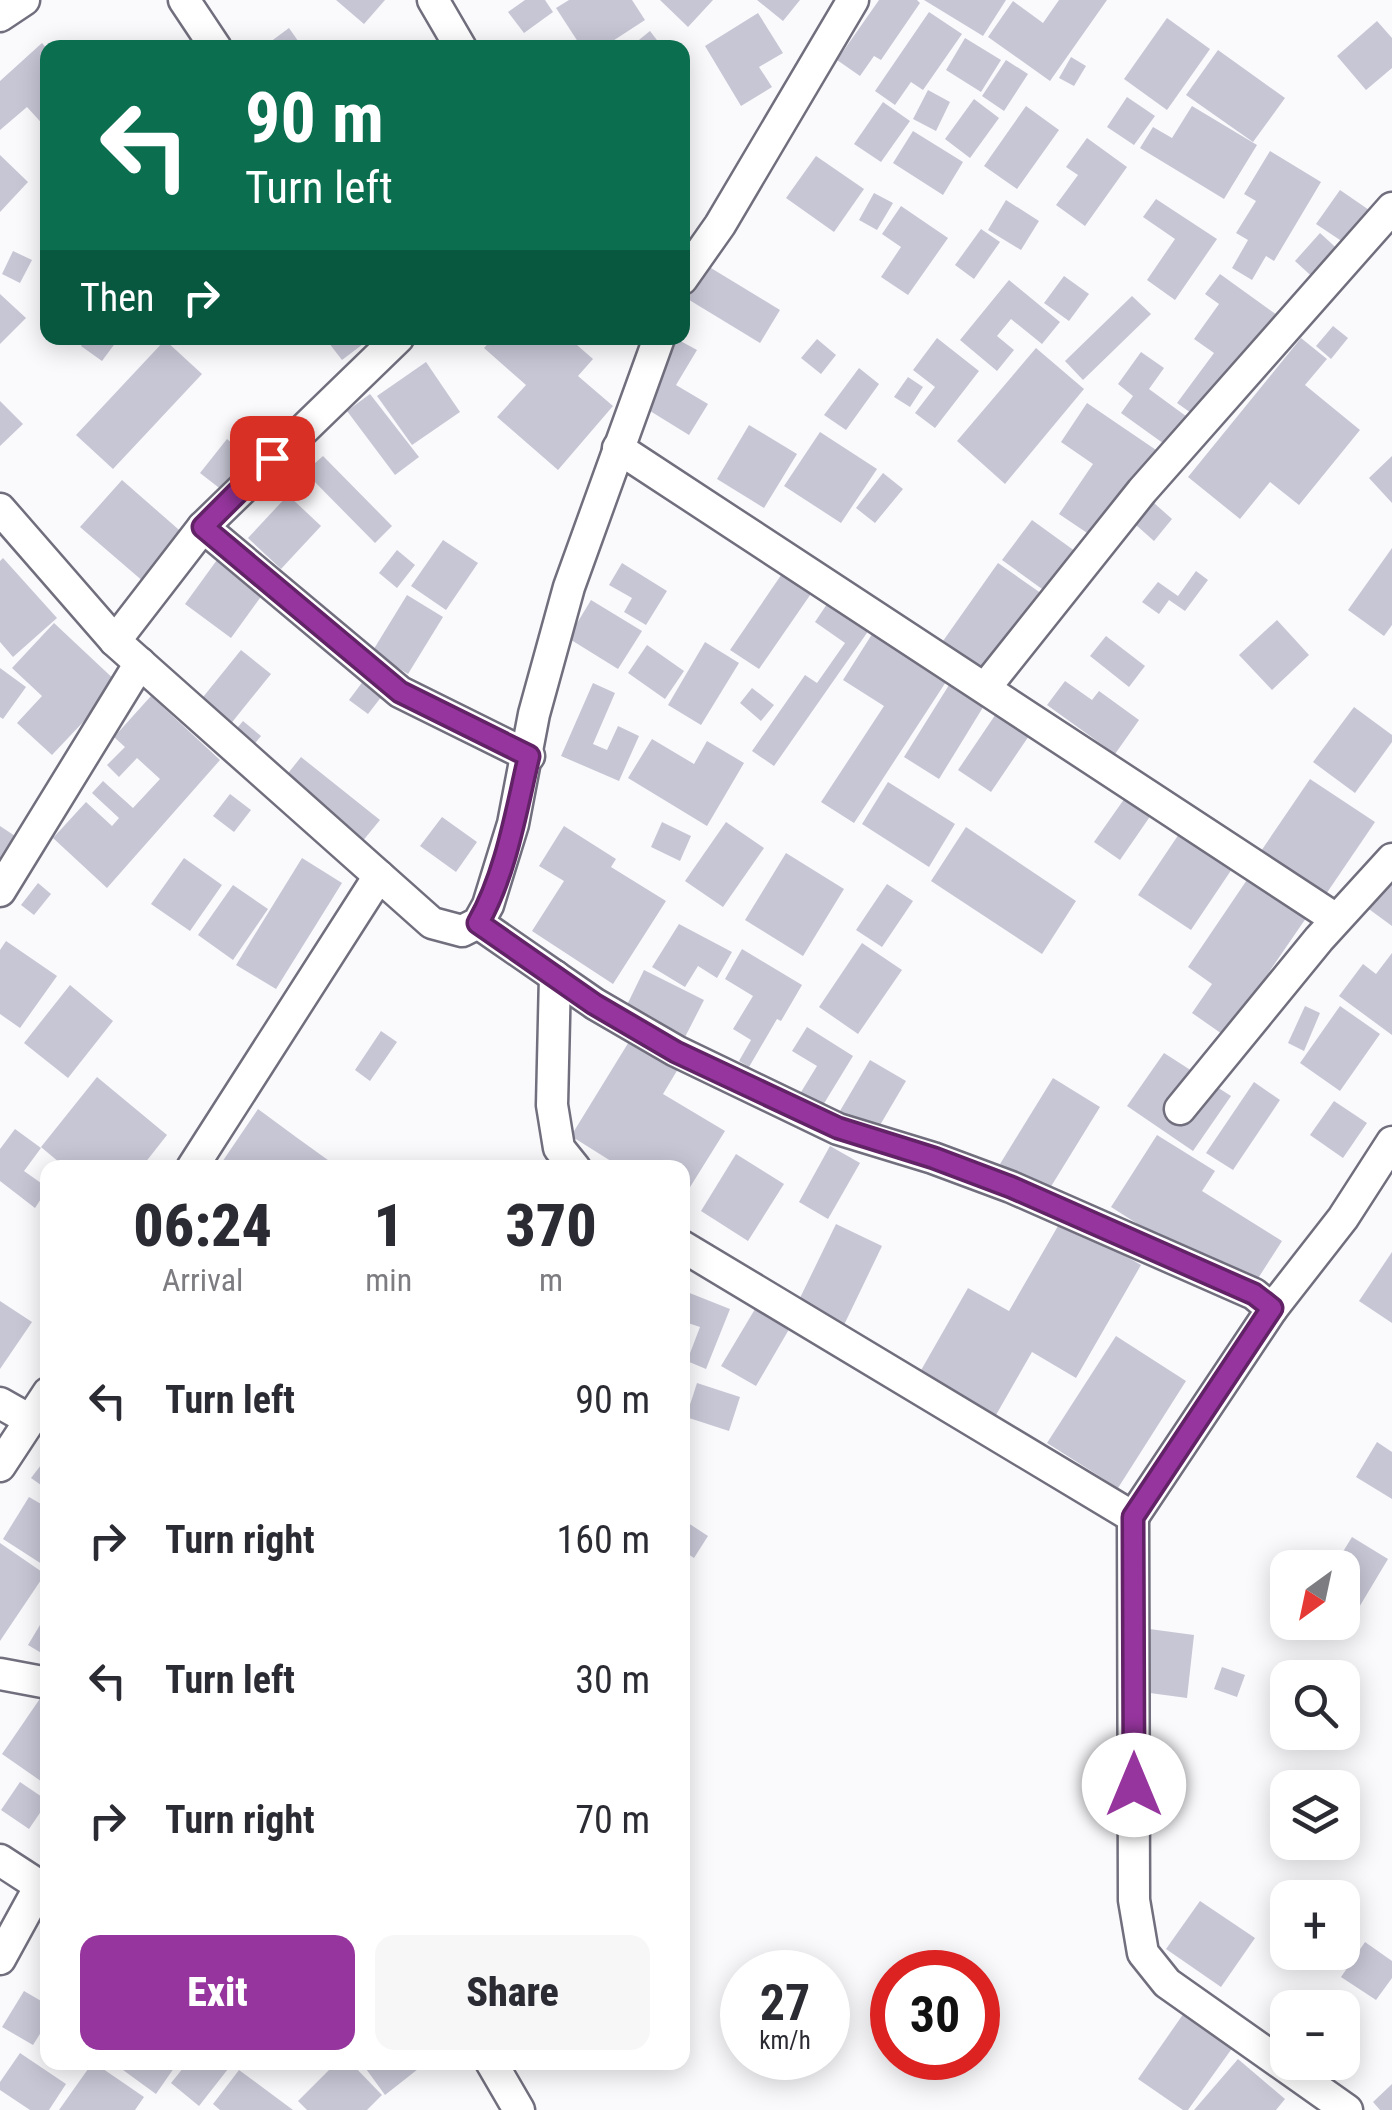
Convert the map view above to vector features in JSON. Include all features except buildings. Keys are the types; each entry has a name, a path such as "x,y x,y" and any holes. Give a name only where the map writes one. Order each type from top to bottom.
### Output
{"street":[{"path":"0,16 24,0"},
{"path":"184,0 211,40"},
{"path":"433,0 456,40"},
{"path":"690,267 720,225 853,0"},
{"path":"985,688 1142,491 1392,208"},
{"path":"116,641 203,527 391,345"},
{"path":"2,517 140,663 432,923 462,931 478,923 488,905 508,840 529,756 534,714 568,587 656,345"},
{"path":"618,448 1336,920"},
{"path":"203,527 400,692 529,756"},
{"path":"0,891 140,663"},
{"path":"1180,1109 1392,858"},
{"path":"197,1160 379,876"},
{"path":"478,923 594,1004 676,1052 838,1128 1011,1187 1254,1294 1272,1308"},
{"path":"555,976 552,1105 558,1148 568,1160"},
{"path":"1347,2110 1167,1983 1143,1953 1134,1900 1133,1517 1272,1308 1343,1218 1392,1142"},
{"path":"690,1251 1133,1517"},
{"path":"0,1403 30,1420"},
{"path":"0,1466 40,1404"},
{"path":"0,1674 40,1682"},
{"path":"0,1860 40,1886 0,1959"},
{"path":"496,2070 519,2110"}],"route":[{"path":"272,458 203,527 400,692 529,756 505,851 488,905 478,923 594,1004 676,1052 838,1128 1011,1187 1254,1294 1272,1308 1133,1517 1134,1785"}]}
